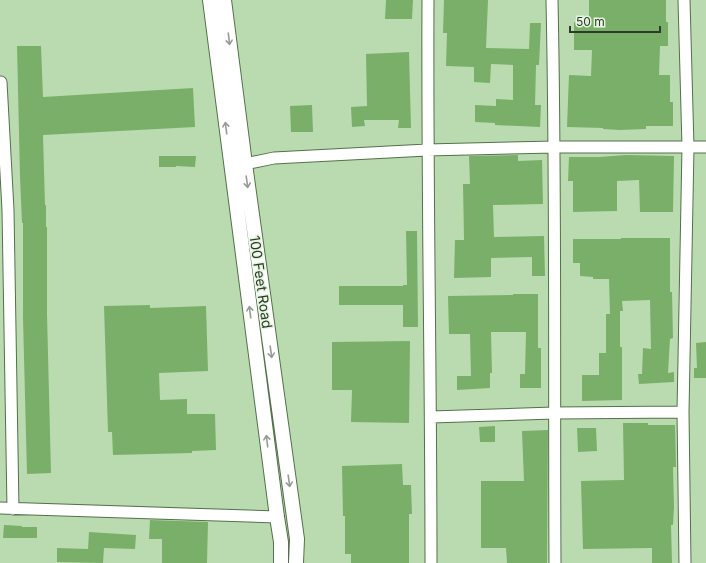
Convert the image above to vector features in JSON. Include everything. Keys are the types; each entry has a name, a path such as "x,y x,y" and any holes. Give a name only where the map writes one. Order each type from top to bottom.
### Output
{"street":[{"name":"100 Feet Road","path":"210,0 281,542 281,563"},
{"name":"100 Feet Road","path":"224,0 245,164 297,539 296,563"},
{"path":"428,0 427,150 431,417 431,563"},
{"path":"552,0 555,147 555,563"},
{"path":"684,0 688,147 683,412 685,563"},
{"path":"1,82 13,508"},
{"path":"245,164 274,158 427,150 555,147 706,147"},
{"path":"431,417 554,413 683,412"},
{"path":"0,508 277,517"}],"building":[{"path":"386,0 413,0 412,19 385,19"},
{"path":"444,0 488,0 486,48 529,49 530,23 541,23 539,65 536,65 535,105 541,105 540,127 495,125 495,123 475,122 475,105 496,106 496,99 513,100 513,65 491,64 490,83 474,82 474,67 446,66 447,33 443,33"},
{"path":"589,0 666,0 668,46 660,46 659,75 670,75 670,102 673,102 673,126 646,126 646,129 620,130 567,127 569,75 591,76 592,50 574,50 574,22 589,23"},
{"path":"17,46 41,46 43,97 193,88 195,127 43,135 47,227 47,314 51,473 27,474 23,318 23,223 20,177"},
{"path":"409,52 411,128 398,128 399,120 364,120 365,126 352,127 351,107 367,106 366,54"},
{"path":"312,105 313,132 291,132 290,106"},
{"path":"518,155 518,161 542,160 543,204 493,205 494,237 544,236 545,276 532,276 532,257 491,258 491,277 454,278 455,240 464,240 463,184 470,184 469,156"},
{"path":"626,155 674,156 673,212 640,212 639,180 617,181 617,211 573,212 573,181 568,181 569,157"},
{"path":"159,156 196,156 195,167 159,167"},
{"path":"406,231 417,231 418,327 403,327 403,305 339,305 339,286 407,285"},
{"path":"670,238 670,292 672,292 673,338 670,339 668,373 674,372 674,382 639,384 638,374 642,374 643,348 651,349 650,300 622,301 623,311 620,311 620,347 622,347 622,400 582,401 582,375 599,375 599,353 606,353 606,314 610,314 609,279 593,279 593,277 580,276 580,263 573,263 573,239"},
{"path":"538,294 538,348 541,348 541,388 520,388 520,374 525,374 526,332 491,332 492,373 490,373 490,388 457,390 457,376 471,376 470,334 449,334 448,296"},
{"path":"150,305 150,308 206,306 208,371 159,373 160,400 187,399 187,414 215,414 216,450 192,451 192,453 113,455 112,432 108,432 104,306"},
{"path":"410,341 409,423 351,422 352,390 332,390 332,342"},
{"path":"706,342 706,378 694,378 694,368 697,368 696,343"},
{"path":"623,423 675,425 676,467 673,467 674,507 673,525 671,525 672,563 652,563 652,548 583,549 581,481 624,480"},
{"path":"495,426 495,442 480,442 479,427"},
{"path":"577,428 596,428 597,451 578,452"},
{"path":"548,430 547,563 507,563 506,548 481,548 481,481 524,481 522,431"},
{"path":"402,464 403,485 411,485 412,514 409,514 409,563 351,563 351,554 345,554 345,516 343,516 342,466"},
{"path":"150,520 208,522 207,563 162,563 162,539 149,539"},
{"path":"4,525 37,527 37,538 3,538"},
{"path":"89,532 136,535 135,549 104,548 103,563 57,562 57,548 88,549"}]}
